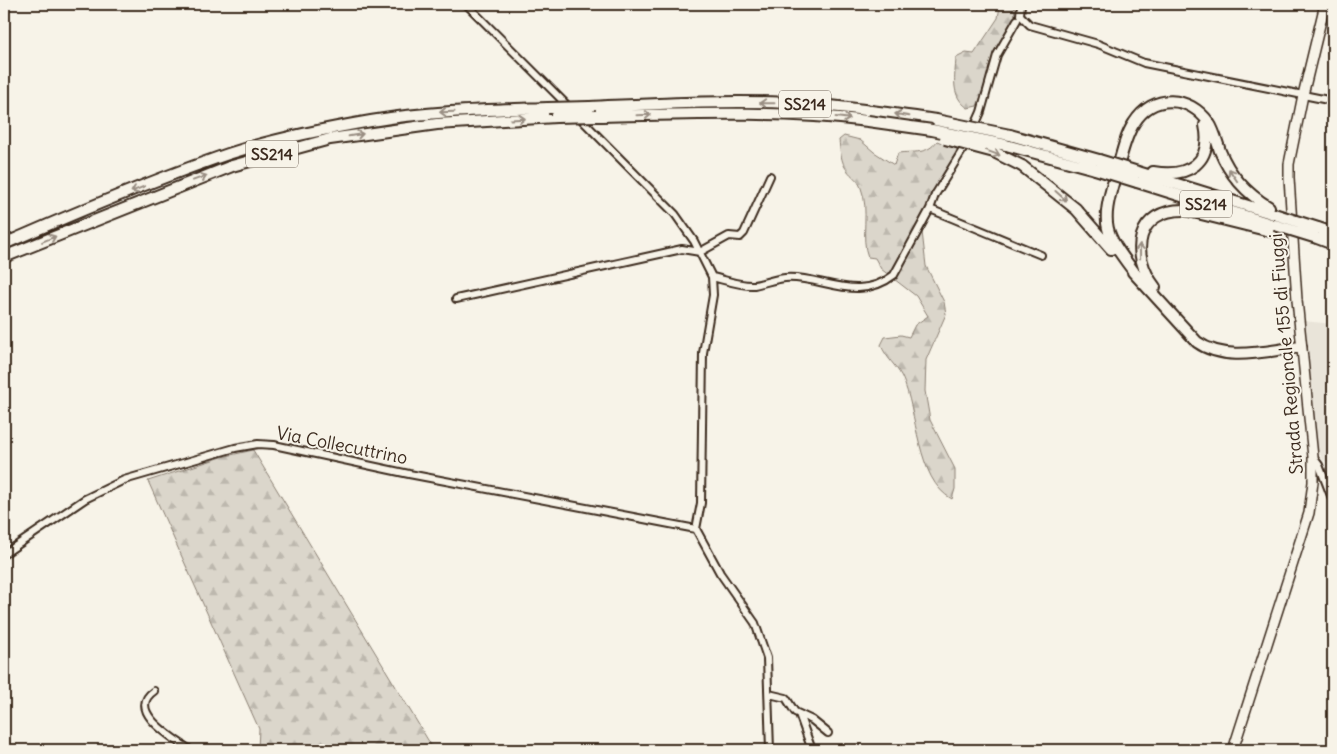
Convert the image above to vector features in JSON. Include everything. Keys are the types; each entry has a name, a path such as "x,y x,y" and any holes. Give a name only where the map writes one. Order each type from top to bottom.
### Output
{"highway":[{"path":"1137,276 1107,234 1106,206 1130,130 1144,110 1161,102 1180,101 1191,105 1209,123 1231,173 1246,190 1271,210"},
{"name":"SS214","path":"4,257 232,166 330,139 437,124 596,116 788,103 868,110 934,125 1006,145 1097,165"},
{"name":"SS214","path":"4,244 186,170 230,154 283,140 373,120 409,116 590,107 742,107 934,125 1010,135 1138,177 1271,210 1301,222 1333,244"},
{"path":"1138,177 1174,174 1192,168 1198,162 1207,145 1205,119"},
{"path":"934,125 937,136 994,152 1022,166 1076,209 1197,342 1206,348 1224,353 1301,347"},
{"name":"SS214","path":"1138,177 1274,229 1301,234 1333,233"},
{"path":"1180,323 1151,283 1140,260 1140,238 1151,221 1166,212 1185,210 1274,229"}],"main road":[{"name":"Strada Regionale 155 di Fiuggi","path":"1233,750 1308,513 1313,482 1313,457 1301,347 1289,164 1325,4"}],"street":[{"path":"466,4 660,197 675,214 700,252 712,277 713,295 702,353 701,502 696,529 720,573 755,623 767,658 770,750"},
{"path":"1021,4 1020,15 1030,24 1098,44 1144,63 1333,101"},
{"path":"712,277 748,285 786,278 840,288 863,287 886,281 894,275 930,209 935,195 964,150 981,112 997,55 1017,20"},
{"path":"456,298 682,248 700,252 729,236 740,237 744,233 770,176"},
{"path":"930,209 1041,255"},
{"name":"Via Collecuttrino","path":"4,554 85,499 124,480 235,448 258,444 274,445 696,529"},
{"path":"1313,457 1319,465 1333,502"},
{"path":"154,691 147,696 144,702 148,714 162,730 190,750"},
{"path":"769,694 786,698 795,712 812,720 828,733"},
{"path":"799,714 812,750"}],"shaded area":[{"path":"1303,321 1333,324 1333,462 1324,461 1317,450"}],"green space":[{"path":"1009,4 1014,6 1015,13 1012,27 992,67 977,106 968,108 958,98 956,92 956,58 966,53 974,54 998,18 1000,6"},
{"path":"844,136 860,140 894,165 898,153 924,150 937,141 957,149 955,169 921,223 926,266 944,302 946,314 926,360 925,391 930,420 955,469 955,489 952,499 940,490 931,477 919,444 902,377 881,345 885,337 901,335 909,337 915,325 928,316 916,296 881,269 875,258 868,257 865,241 864,197 858,182 847,170 842,160 839,140"},
{"path":"253,450 434,750 258,749 259,729 148,481 222,457"}]}
